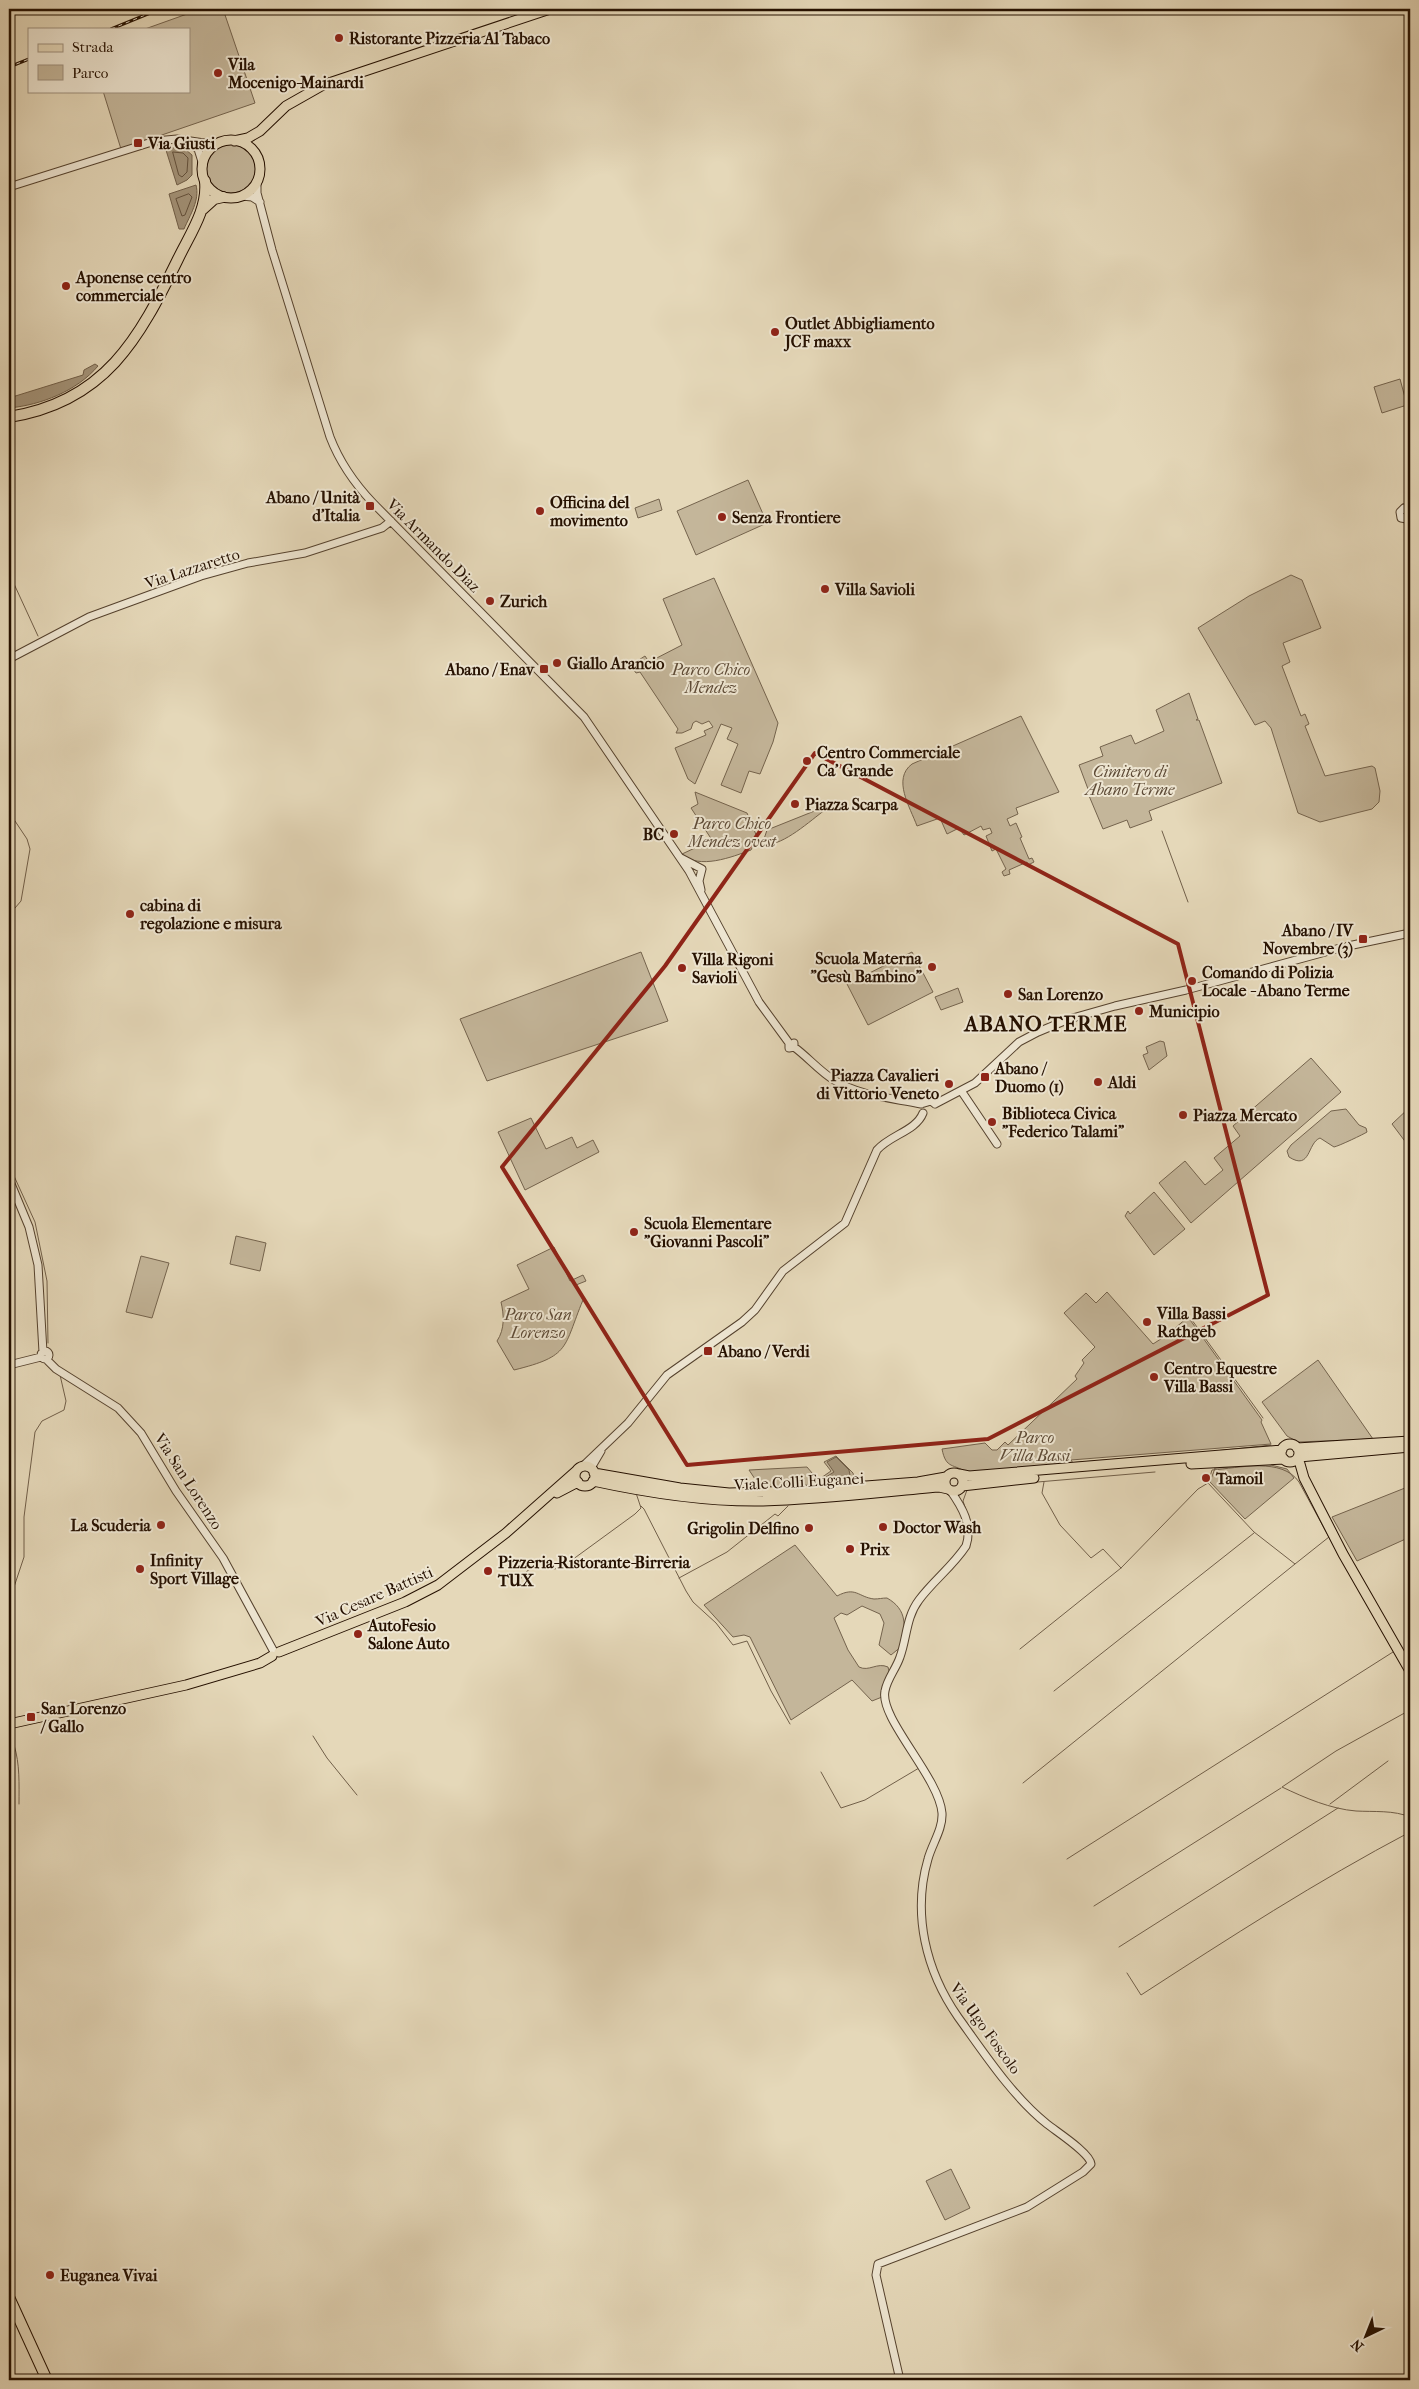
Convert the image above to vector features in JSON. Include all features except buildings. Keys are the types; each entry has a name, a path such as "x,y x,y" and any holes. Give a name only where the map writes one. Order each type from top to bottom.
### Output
{"highway":[{"path":"203,209 205,181"},
{"path":"9,417 34,412 65,401 93,384 121,359 149,318 203,209 214,199 223,197"},
{"path":"9,2297 47,2380"}],"main road":[{"path":"260,131 255,142 260,173 254,187 242,196 223,197 215,193 205,181 203,165 211,148 220,143 248,138 260,131 286,106 323,85 550,9"},
{"path":"234,141 252,149 257,157"},
{"name":"Viale Colli Euganei","path":"588,1472 678,1495 726,1500 764,1500 938,1487 956,1491 962,1487 1292,1455 1410,1441"},
{"name":"Viale Colli Euganei","path":"588,1472 680,1488 729,1493 801,1491 918,1482 946,1477 953,1473 969,1476 1410,1447"},
{"path":"1292,1455 1343,1554 1410,1672"},
{"path":"578,1482 576,1477 588,1472"},
{"name":"Via Cesare Battisti","path":"546,1500 578,1482 586,1485 588,1472"},
{"name":"Via Cesare Battisti","path":"9,1724 186,1685 260,1663 275,1653 406,1602 438,1585 546,1500 588,1472"},
{"path":"959,1474 963,1480 962,1487"},
{"path":"946,1477 945,1483 949,1489"}],"street":[{"path":"9,187 154,141 177,138 211,144 220,143"},
{"path":"187,140 198,149 203,165"},
{"name":"Via Armando Diaz","path":"257,181 260,202 286,298 335,450 353,480 584,717 702,893 759,1002 791,1045 822,1071 842,1084 869,1094 921,1104 931,1101 935,1104"},
{"path":"242,196 252,197 260,202"},
{"path":"1410,514 1410,529"},
{"name":"Via Lazzaretto","path":"9,660 89,617 201,576 248,563 305,554 382,528 391,521"},
{"name":"Via Armando Diaz","path":"679,857 702,869 700,877 702,893"},
{"path":"694,865 690,874 700,877"},
{"path":"935,1104 962,1092 1019,1043 1038,1032 1088,1012 1340,948 1343,943 1348,946 1410,933"},
{"path":"962,1092 997,1144"},
{"path":"921,1104 920,1108 923,1112"},
{"name":"Via Cesare Battisti","path":"588,1472 604,1446 628,1423 667,1375 742,1322 755,1310 783,1271 846,1223 877,1150 885,1142 919,1121 923,1112 929,1112 935,1104"},
{"path":"9,1179 29,1228 38,1265 43,1356 9,1365"},
{"name":"Via San Lorenzo","path":"43,1356 56,1370 118,1408 136,1426 176,1492 223,1558 275,1653"},
{"name":"Via Ugo Foscolo","path":"960,1504 962,1487"},
{"name":"Via Ugo Foscolo","path":"900,2380 876,2270 878,2264 1027,2207 1084,2172 1091,2164 1086,2154 1030,2110 950,2005 932,1972 926,1953 922,1912 925,1874 939,1831 942,1813 933,1787 888,1709 884,1693 901,1655 908,1623 914,1608 966,1546 969,1538 967,1520 960,1504 949,1489"}],"highlighted area":[{"path":"815,753 1178,944 1268,1295 988,1439 687,1465 502,1167 665,966"}],"green space":[{"path":"201,9 223,9 255,103 121,149 103,92 190,92 190,28 148,28"},
{"path":"231,143 240,145 251,154 256,168 254,177 245,188 231,193 222,191 211,182 206,168 208,159 217,148"},
{"path":"1400,379 1407,405 1382,413 1374,387"},
{"name":"Senza Frontiere","path":"748,480 767,523 696,555 677,511"},
{"path":"659,499 662,510 638,518 635,508"},
{"path":"1291,575 1302,580 1321,628 1283,643 1290,662 1282,666 1301,716 1305,714 1309,724 1305,726 1325,776 1372,766 1375,768 1380,791 1379,802 1372,809 1320,822 1298,813 1271,728 1265,721 1255,725 1198,628 1249,596"},
{"name":"Parco Chico Mendez","path":"714,578 778,723 773,742 760,774 749,771 741,793 721,785 738,744 727,739 732,728 721,724 695,784 688,779 675,748 706,735 704,731 713,727 709,721 702,724 696,721 691,729 682,733 676,733 678,729 640,672 636,673 632,667 634,663 645,656 649,662 682,645 663,599"},
{"name":"Cimitero di Abano Terme","path":"1189,693 1198,719 1196,720 1199,720 1222,783 1149,811 1152,820 1130,828 1127,820 1103,829 1087,791 1088,789 1079,765 1103,756 1100,747 1131,735 1135,744 1164,731 1156,710"},
{"path":"1021,716 1059,792 1016,808 1018,814 1007,819 1010,826 1016,823 1029,859 1032,858 1034,862 1028,865 1027,862 1009,870 1010,874 1004,876 1002,872 1006,869 996,849 992,851 986,836 992,833 990,828 983,830 981,826 964,835 959,828 947,834 940,818 917,826 904,794 903,777 906,770 912,764"},
{"name":"Parco Chico Mendez ovest","path":"695,792 747,813 757,837 751,850 725,859 706,862 689,859 682,854 712,840 691,808 698,804"},
{"path":"822,808 825,810 788,837 773,844 766,844 764,839 767,830"},
{"path":"641,952 668,1021 487,1081 460,1019"},
{"path":"912,952 933,992 868,1025 847,984"},
{"path":"958,988 963,1002 941,1010 935,997"},
{"path":"1160,1041 1164,1042 1167,1056 1149,1070 1143,1055 1148,1053 1146,1047"},
{"path":"1311,1058 1341,1092 1191,1223 1159,1183 1185,1161 1205,1185 1223,1170 1214,1158 1240,1136 1233,1126"},
{"path":"1410,1107 1410,1148 1392,1124"},
{"path":"1346,1109 1359,1125 1366,1128 1367,1132 1334,1147 1320,1138 1313,1145 1308,1155 1301,1161 1289,1157 1287,1151 1291,1145 1331,1111"},
{"path":"531,1118 546,1149 572,1137 577,1148 593,1140 599,1152 525,1190 498,1132"},
{"path":"1154,1192 1185,1229 1154,1255 1125,1216 1128,1211 1130,1214"},
{"path":"236,1236 266,1243 260,1271 230,1264"},
{"name":"Parco San Lorenzo","path":"554,1247 570,1281 583,1275 586,1281 576,1285 583,1300 562,1348 546,1360 514,1370 497,1341 503,1322 501,1302 529,1289 517,1265"},
{"path":"141,1256 169,1263 152,1318 126,1312"},
{"name":"Centro Equestre Villa Bassi","path":"1107,1292 1153,1344 1188,1317 1262,1420 1261,1422 1271,1444 1071,1460 1073,1463 967,1473 948,1463 942,1449 985,1443 992,1450 997,1450 1005,1442 1008,1445 1077,1379 1075,1376 1084,1363 1082,1360 1095,1347 1064,1313 1086,1293 1096,1303"},
{"path":"1318,1360 1373,1439 1298,1442 1287,1436 1262,1402"},
{"path":"836,1456 853,1473 855,1482 761,1488 749,1470 807,1467 818,1480 831,1471 824,1462"},
{"path":"1267,1464 1287,1469 1294,1478 1245,1519 1210,1482 1215,1468"},
{"path":"1410,1486 1410,1537 1357,1561 1332,1517"},
{"path":"795,1545 837,1596 853,1592 874,1599 887,1598 902,1613 904,1632 902,1646 891,1655 879,1645 884,1623 880,1614 862,1606 847,1615 841,1613 834,1618 848,1650 859,1667 888,1667 889,1671 882,1697 872,1701 852,1680 791,1720 750,1637 744,1635 733,1637 704,1605"},
{"path":"951,2169 970,2208 945,2220 926,2181"}],"water":[{"path":"165,147 185,149 192,155 192,175 177,185"},
{"path":"196,185 197,196 194,207 184,229 179,229 169,194"},
{"path":"95,364 98,366 80,383 58,395 33,404 9,408 9,398 83,375 84,370"},
{"path":"836,1457 849,1470 850,1475 848,1478 826,1477 834,1472 827,1462"}],"waterway":[{"path":"9,573 38,636"},
{"path":"9,723 13,732 9,747"},
{"path":"9,803 13,818 27,839 30,849 21,901 9,915"},
{"path":"1162,831 1188,902"},
{"path":"9,1165 35,1222 47,1281 48,1343"},
{"path":"1189,1316 1263,1418"},
{"path":"9,1602 24,1557 24,1517 35,1432 42,1421 64,1410 66,1401 60,1375"},
{"path":"1215,1451 1271,1445"},
{"path":"1068,1463 1181,1454"},
{"path":"1329,1537 1295,1564 1254,1532 1208,1483 1212,1470 1259,1466 1282,1469 1291,1474 1299,1482 1337,1552"},
{"path":"1026,1483 1155,1472"},
{"path":"1044,1482 1042,1493 1060,1525 1091,1558 1103,1549 1121,1568"},
{"path":"1020,1649 1121,1568 1198,1489 1208,1483"},
{"path":"966,1510 963,1501 967,1490"},
{"path":"520,1580 524,1574 533,1568 561,1568 635,1514 641,1508 636,1493"},
{"path":"641,1506 693,1602 716,1623 733,1645 747,1641 771,1691 790,1724"},
{"path":"679,1578 727,1552 775,1514 778,1516 788,1506"},
{"path":"1054,1691 1254,1533"},
{"path":"1023,1783 1295,1564"},
{"path":"1406,1650 1410,1648"},
{"path":"1067,1859 1393,1652"},
{"path":"1405,1671 1410,1681"},
{"path":"1410,1710 1336,1751 1282,1787 1309,1799 1337,1808 1356,1811 1391,1812 1410,1817"},
{"path":"313,1736 327,1758 357,1795"},
{"path":"9,1744 14,1745 17,1759 19,1804"},
{"path":"1330,1804 1388,1761"},
{"path":"821,1772 841,1808 865,1800 919,1768"},
{"path":"1094,1906 1281,1788"},
{"path":"1119,1947 1338,1808"},
{"path":"1127,1973 1141,1995 1307,1890 1410,1832"}],"railway":[{"path":"113,28 160,9"},
{"path":"9,67 28,59"}],"place":[{"name":"Ristorante Pizzeria Al Tabaco","path":"339,38"},
{"name":"Vila Mocenigo-Mainardi","path":"218,73"},
{"name":"Via Giusti","path":"138,143"},
{"name":"Aponense centro commerciale","path":"66,286"},
{"name":"Outlet Abbigliamento JCF maxx","path":"775,332"},
{"name":"Abano / Unità d'Italia","path":"370,506"},
{"name":"Officina del movimento","path":"540,511"},
{"name":"Senza Frontiere","path":"722,517"},
{"name":"Villa Savioli","path":"825,589"},
{"name":"Zurich","path":"490,601"},
{"name":"Giallo Arancio","path":"557,663"},
{"name":"Abano / Enav","path":"544,669"},
{"name":"Centro Commerciale Ca' Grande","path":"807,761"},
{"name":"Piazza Scarpa","path":"795,804"},
{"name":"BC","path":"674,834"},
{"name":"cabina di regolazione e misura","path":"130,914"},
{"name":"Abano / IV Novembre (3)","path":"1363,939"},
{"name":"Scuola Materna \"Gesù Bambino\"","path":"932,967"},
{"name":"Villa Rigoni Savioli","path":"682,968"},
{"name":"Comando di Polizia Locale - Abano Terme","path":"1192,981"},
{"name":"San Lorenzo","path":"1008,994"},
{"name":"Municipio","path":"1139,1011"},
{"name":"Abano / Duomo (1)","path":"985,1077"},
{"name":"Aldi","path":"1098,1082"},
{"name":"Piazza Cavalieri di Vittorio Veneto","path":"949,1084"},
{"name":"Piazza Mercato","path":"1183,1115"},
{"name":"Biblioteca Civica \"Federico Talami\"","path":"992,1122"},
{"name":"Scuola Elementare \"Giovanni Pascoli\"","path":"634,1232"},
{"name":"Villa Bassi Rathgeb","path":"1147,1322"},
{"name":"Abano / Verdi","path":"708,1351"},
{"name":"Centro Equestre Villa Bassi","path":"1154,1377"},
{"name":"Tamoil","path":"1206,1478"},
{"name":"La Scuderia","path":"161,1525"},
{"name":"Doctor Wash","path":"883,1527"},
{"name":"Grigolin Delfino","path":"809,1528"},
{"name":"Prix","path":"850,1549"},
{"name":"Infinity Sport Village","path":"140,1569"},
{"name":"Pizzeria-Ristorante-Birreria TUX","path":"488,1571"},
{"name":"AutoFesio Salone Auto","path":"358,1634"},
{"name":"San Lorenzo / Gallo","path":"31,1717"},
{"name":"Euganea Vivai","path":"50,2275"}],"district":[{"name":"ABANO TERME","path":"1046,1024"}],"park label":[{"name":"Parco Villa Bassi","path":"1035,1446"}]}
